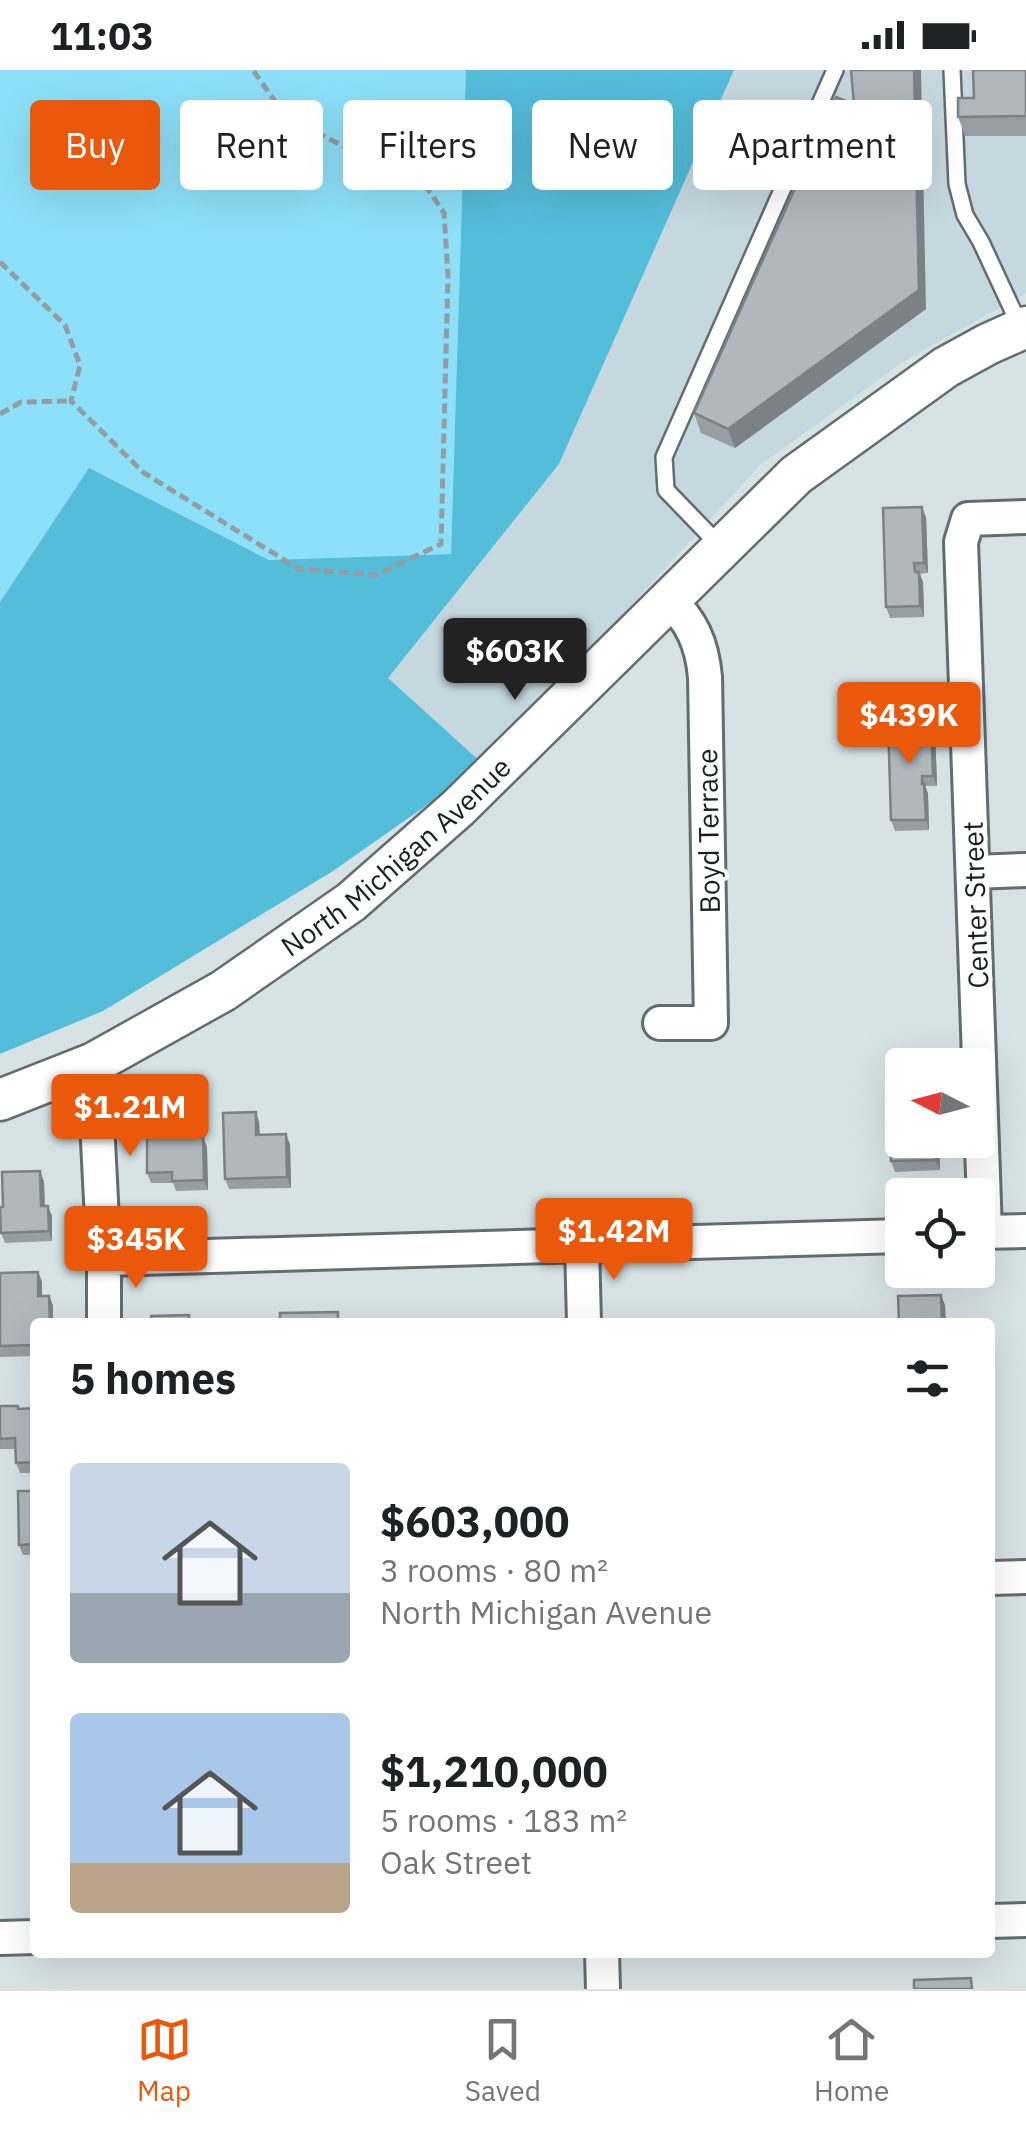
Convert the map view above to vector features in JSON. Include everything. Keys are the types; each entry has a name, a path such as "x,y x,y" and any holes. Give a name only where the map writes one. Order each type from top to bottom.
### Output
{"street":[{"name":"North Michigan Avenue","path":"0,1100 94,1063 222,991 351,902 458,808 796,475 946,367 1024,328"},
{"name":"Center Street","path":"980,1178 974,872 961,542 968,519 1026,517"},
{"name":"Boyd Terrace","path":"660,1023 712,1023 703,652 684,613 668,599"},
{"path":"974,872 1026,870"},
{"path":"94,1063 104,1318"},
{"path":"995,1232 1026,1231"},
{"path":"104,1259 885,1236"},
{"path":"582,1245 584,1318"},
{"path":"995,1578 1026,1577"},
{"path":"995,1921 1026,1920"},
{"path":"0,1938 30,1937"},
{"path":"602,1958 603,1989"}],"lane":[{"path":"722,547 666,490 664,457 835,70"},
{"path":"952,70 957,184 965,216 1024,328"}],"path":[{"path":"0,414 21,402 71,401 144,472 300,569 376,575 442,544 448,276 444,213 428,190 286,116 253,70"},
{"path":"0,262 65,325 80,365 71,401"}],"shaded area":[{"path":"0,70 466,70 465,100 343,100 343,190 462,190 451,554 269,560 89,468 0,602"},
{"path":"466,70 734,70 721,100 693,100 693,162 559,464 388,678 484,765 333,871 103,1011 0,1054 0,602 89,468 269,560 451,554 462,190 512,190 512,100 465,100"},
{"path":"734,70 1026,70 1026,293 906,360 760,465 484,765 387,678 559,464 693,162 693,190 932,190 932,100 721,100"}],"building":[{"path":"851,70 914,70 915,100 854,100"},
{"path":"973,70 1026,70 1026,116 958,117 958,98 974,98"},
{"path":"794,190 917,190 919,290 728,429 694,413"},
{"path":"922,507 924,563 914,563 915,572 919,572 920,606 886,607 883,508"},
{"path":"931,719 933,776 922,776 926,820 891,820 888,721"},
{"path":"256,1112 256,1135 286,1134 287,1177 225,1179 223,1113"},
{"path":"203,1137 204,1180 172,1181 172,1172 147,1173 147,1138"},
{"path":"891,1158 936,1160 891,1161"},
{"path":"40,1171 41,1206 48,1206 49,1231 1,1233 2,1172"},
{"path":"38,1272 38,1296 49,1296 50,1318 30,1318 30,1345 0,1346 0,1273"},
{"path":"941,1295 942,1318 899,1318 898,1296"},
{"path":"338,1312 338,1318 280,1318 280,1313"},
{"path":"189,1315 189,1318 151,1318"},
{"path":"0,1406 30,1408 30,1462 16,1463 15,1438 0,1439"},
{"path":"18,1491 30,1491 30,1544 19,1545"},
{"path":"971,1978 972,1989 914,1989 914,1980"}]}
